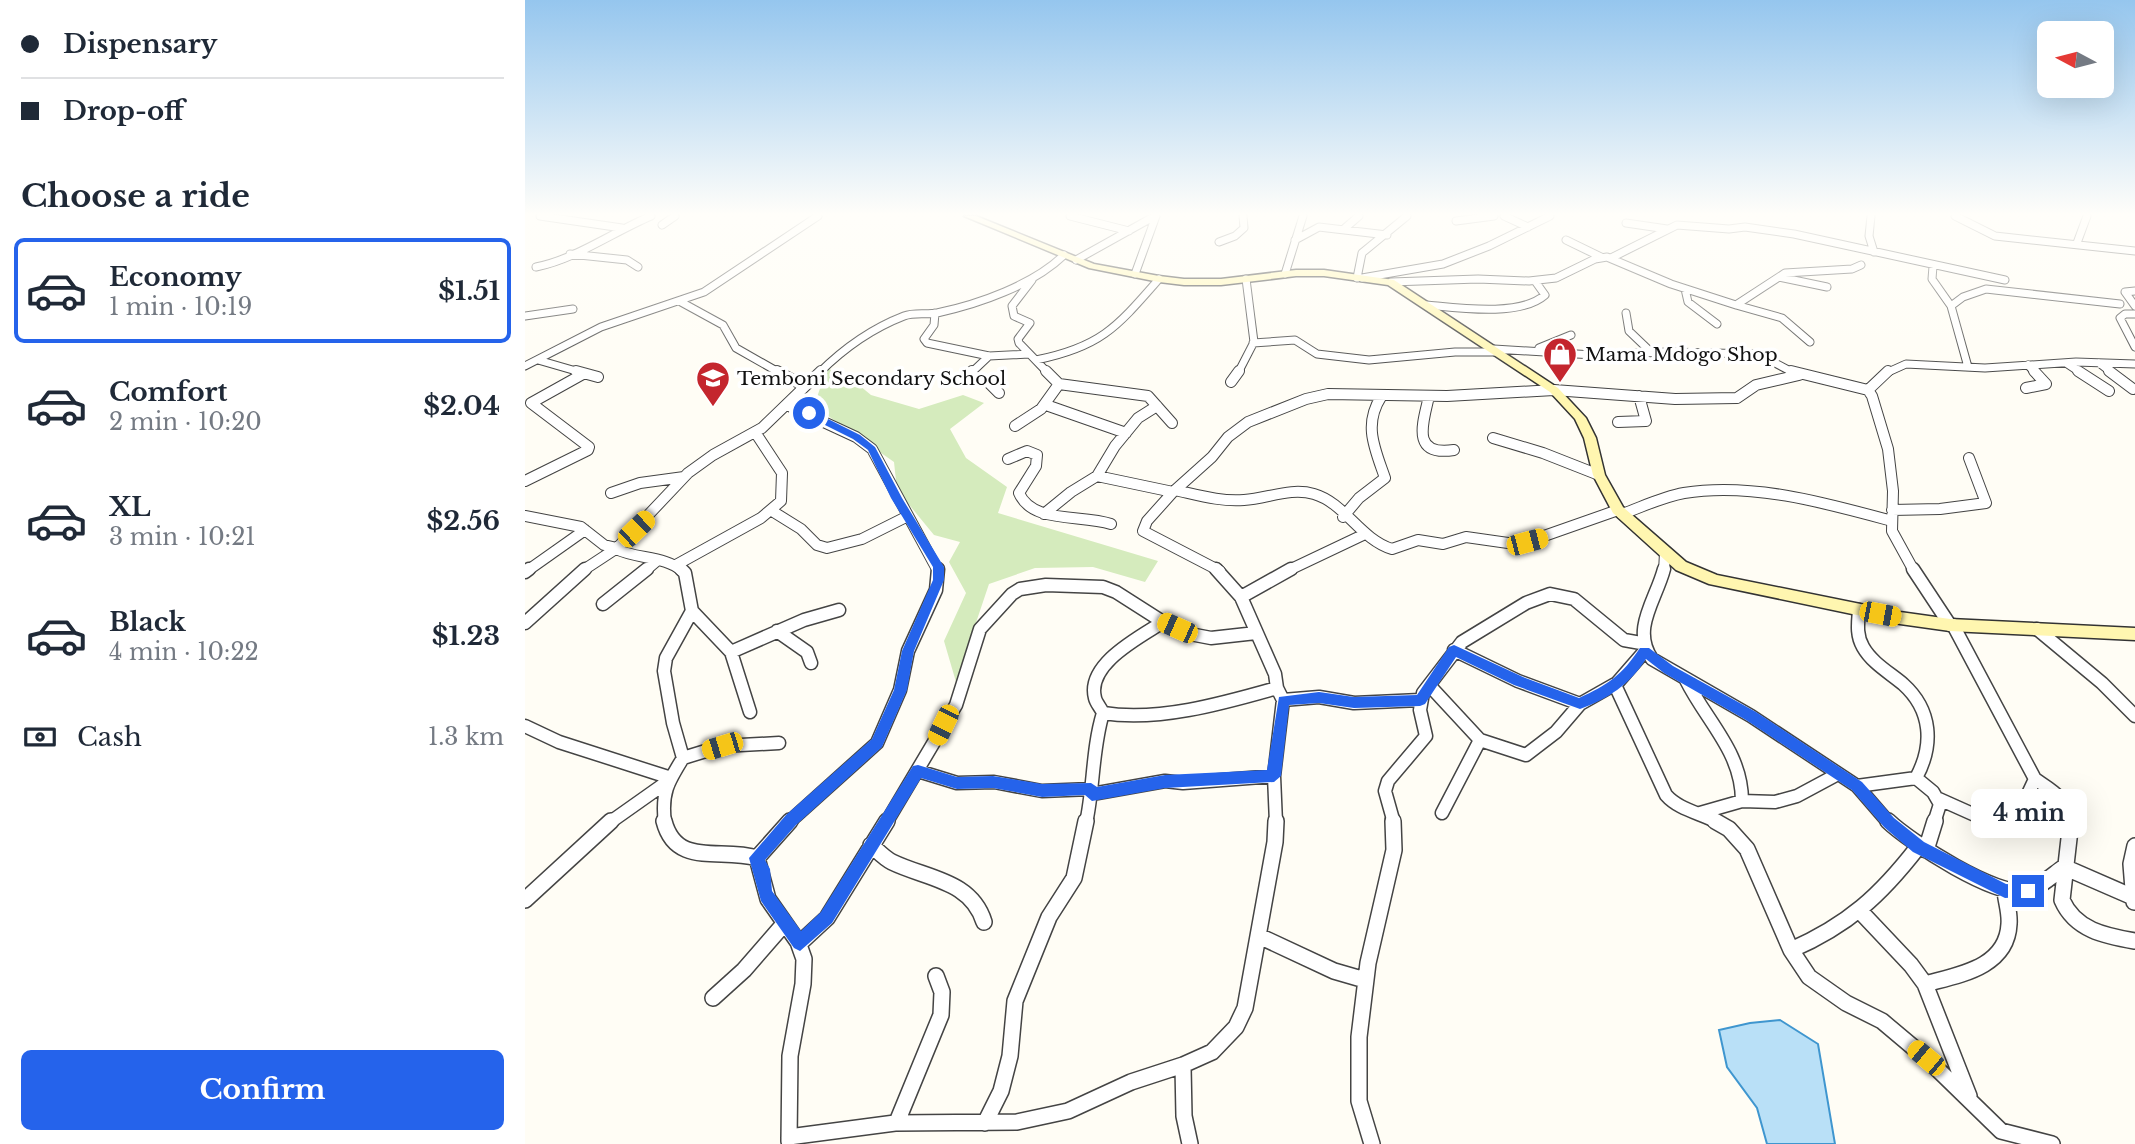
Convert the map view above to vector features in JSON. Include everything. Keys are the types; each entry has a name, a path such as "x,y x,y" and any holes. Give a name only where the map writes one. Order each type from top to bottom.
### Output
{"street":[{"path":"525,366 601,327 704,292 740,269"},
{"path":"525,623 582,571 617,548 684,477 713,455 755,432 787,405 842,350 906,315 935,313 991,297 1051,269"},
{"path":"1117,269 1184,282 1324,273 1391,282 1478,279 1535,281 1556,278 1574,269"},
{"path":"1135,274 1137,269"},
{"path":"1285,274 1286,269"},
{"path":"1360,278 1361,269"},
{"path":"1360,278 1420,269"},
{"path":"1638,269 1685,289 1781,318 1810,342"},
{"path":"1736,305 1785,273 1846,269"},
{"path":"1933,269 1932,279 1951,306 1968,367"},
{"path":"1950,269 2005,280"},
{"path":"1779,277 1826,287"},
{"path":"935,313 934,325 924,339 927,344 989,356 1032,357 1073,352 1115,330 1159,279"},
{"path":"1231,382 1244,364 1253,343 1246,279"},
{"path":"1032,280 1012,309 1014,316 1029,321 1029,326 1018,339 1022,349 1059,384 1148,396 1172,423"},
{"path":"1427,305 1503,308 1530,306 1538,303 1545,295 1535,281"},
{"path":"1391,282 1554,390 1580,418 1590,438 1599,475 1620,512 1681,566 1714,580 1859,610 1951,625 2135,634"},
{"path":"1685,289 1688,302 1717,324"},
{"path":"1951,306 1981,289 2007,289 2048,298 2120,304"},
{"path":"2135,291 2125,292 2135,306"},
{"path":"1943,295 1963,297"},
{"path":"681,302 723,325 736,348 804,386"},
{"path":"525,316 573,309"},
{"path":"1626,313 1626,331 1652,352"},
{"path":"2135,314 2120,317 2135,346"},
{"path":"1537,349 1571,335"},
{"path":"1253,343 1295,340 1317,354 1369,360 1455,352 1537,349 1593,355 1652,352 1758,354 1799,375 1868,390 1888,449 1892,516 1897,543 1951,625 2035,779 2060,796 2070,807 2061,900 2069,918 2098,932 2135,940"},
{"path":"989,356 969,374 988,382 999,393"},
{"path":"538,360 598,377"},
{"path":"1868,390 1896,365 1968,367 2066,362 2135,365"},
{"path":"2066,362 2109,391"},
{"path":"2098,363 2133,389"},
{"path":"2026,388 2046,384 2028,365"},
{"path":"525,481 588,450 589,447 531,403 583,374"},
{"path":"668,780 665,825 668,838 675,848 689,851 740,852 757,858 767,896 784,924 800,943 804,961 787,1097 789,1141 832,1129 897,1122 954,1120 1002,1124 1070,1111 1131,1082 1183,1067 1223,1045 1238,1025 1245,1008 1275,842 1277,809 1274,776 1283,701 1275,674 1241,597 1220,571 1143,531 1147,521 1174,491 1248,422 1268,412 1328,394 1381,397 1554,390 1683,400 1737,398 1755,385 1799,375"},
{"path":"1015,426 1037,415 1059,384"},
{"path":"1429,396 1421,422 1424,436 1431,448 1443,453 1454,450"},
{"path":"1618,422 1646,421 1639,396"},
{"path":"1343,517 1359,498 1385,478 1371,442 1370,432 1376,404 1381,397"},
{"path":"757,858 801,811 877,743 900,690 908,651 939,580 938,567 872,449 856,437 787,405"},
{"path":"1046,405 1126,433"},
{"path":"1044,514 1071,492 1097,476 1126,433 1143,414 1157,406"},
{"path":"676,565 772,511 781,501 782,473 755,432"},
{"path":"1493,438 1543,453 1599,475"},
{"path":"1008,459 1027,451 1037,455 1036,466 1024,483 1020,497 1030,510 1111,524"},
{"path":"1097,476 1228,500 1248,500 1292,492 1312,494 1327,499 1343,517 1365,534 1392,549 1418,540 1443,544 1466,537 1515,544 1542,538 1674,495 1717,491 1892,516 1986,503 1969,458"},
{"path":"611,493 648,481 684,477"},
{"path":"772,511 801,530 817,545 827,548 862,539 908,516"},
{"path":"525,516 585,530 604,545 617,548 630,556 676,565 685,573 692,611 731,652 750,712"},
{"path":"525,572 585,530"},
{"path":"1241,597 1365,534"},
{"path":"1429,685 1480,740 1526,755 1556,732 1580,704 1630,674 1643,647 1649,611 1665,571 1665,553"},
{"path":"603,604 659,560"},
{"path":"800,943 827,918 851,882 956,705 980,629 1012,594 1029,587 1046,585 1103,587 1116,592 1163,622 1203,638 1256,633"},
{"path":"1372,1144 1359,1101 1359,1037 1366,981 1394,850 1394,825 1385,791 1388,780 1420,747 1426,736 1420,700 1454,650 1502,617 1550,594 1574,599 1624,640 1643,647 1686,680 1751,716 1857,786 1889,823 1922,849 2005,891 2028,891 2064,867"},
{"path":"731,652 777,631 839,610"},
{"path":"1859,610 1856,634 1861,645 1871,657 1913,691 1927,717 1927,747 1916,778"},
{"path":"683,758 673,723 664,671 666,658 692,611"},
{"path":"1163,622 1108,661 1097,676 1093,692 1094,702 1103,713 1121,716 1211,707 1277,688"},
{"path":"2037,629 2102,683 2135,716"},
{"path":"777,631 807,652 811,663"},
{"path":"1454,650 1518,681 1580,704"},
{"path":"1686,680 1701,709 1741,768 1742,801"},
{"path":"1615,685 1666,795 1675,805 1700,813 1729,829 1747,849 1791,950 1809,977 1846,1003 1882,1021 1971,1099 2005,1137 2052,1144"},
{"path":"1283,701 1319,697 1354,703 1420,700"},
{"path":"985,1123 1001,1091 1010,1056 1015,1001 1049,917 1074,878 1091,792 1096,735 1103,713"},
{"path":"525,726 573,748 639,766 668,780"},
{"path":"1442,813 1480,740"},
{"path":"525,900 620,813 668,780 683,758 722,746 779,743"},
{"path":"918,771 957,783 993,782 1042,791 1091,792 1165,781 1274,776"},
{"path":"1700,813 1742,801 1765,803 1786,799 1838,774"},
{"path":"1916,778 1939,799 1986,820 2005,820 2025,802 2033,790 2035,779"},
{"path":"1857,786 1916,778"},
{"path":"1791,950 1827,935 1847,923 1859,910 1883,893 1922,849 1936,821 1939,799"},
{"path":"871,845 888,860 954,886 976,902 982,910 984,922"},
{"path":"2134,901 2131,863 2135,846"},
{"path":"2064,867 2134,901"},
{"path":"1925,984 1987,966 2002,949 2010,927 2005,891"},
{"path":"1859,910 1911,965 1925,984 1971,1099"},
{"path":"713,998 744,970 784,924"},
{"path":"1259,936 1334,971 1366,981"},
{"path":"897,1122 941,1016 942,992 936,976"},
{"path":"1183,1067 1184,1116 1190,1144"}],"green space":[{"path":"827,368 854,381 871,395 919,409 963,395 984,403 950,429 966,458 1007,487 998,513 1158,561 1145,582 1093,567 1035,568 989,584 956,682 944,641 966,593 949,562 960,542 934,535 897,490 894,462 814,406"}],"water":[{"path":"1780,1020 1818,1044 1835,1144 1767,1144 1757,1108 1727,1067 1719,1030"}],"place":[{"name":"Mama Mdogo Shop","path":"1560,384"},
{"name":"Temboni Secondary School","path":"713,408"}],"route":[{"path":"809,413 856,437 872,449 883,473 938,567 939,580 908,651 900,690 877,743 791,820 757,858 762,869 762,884 774,911 800,943 827,918 918,771 957,783 993,782 1042,791 1091,789 1092,794 1165,781 1183,783 1274,776 1283,701 1319,697 1354,703 1420,700 1454,650 1518,681 1580,704 1607,691 1630,674 1644,652 1686,680 1751,716 1857,786 1889,823 1919,847 2005,891 2028,891"}]}
